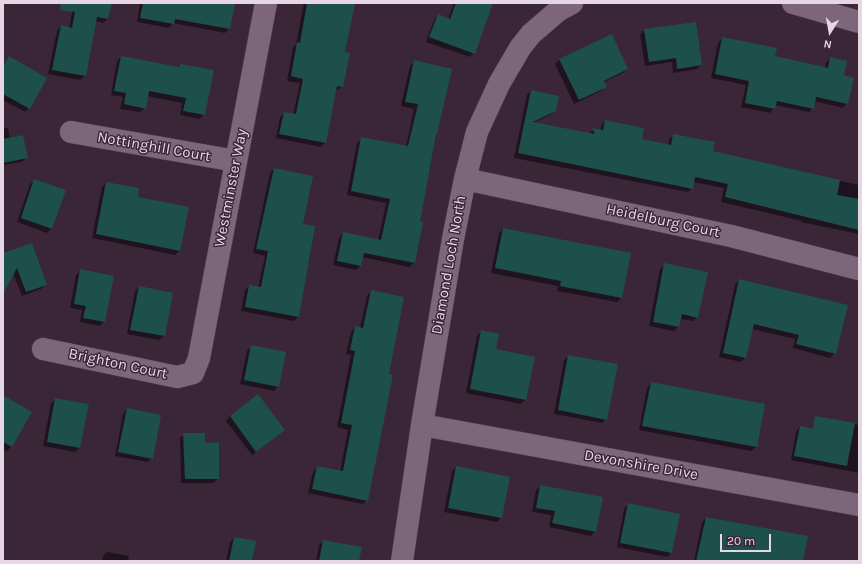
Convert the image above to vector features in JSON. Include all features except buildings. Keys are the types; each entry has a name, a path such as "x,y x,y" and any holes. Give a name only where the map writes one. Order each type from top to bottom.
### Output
{"street":[{"name":"Westminster Way","path":"193,373 199,358 266,3"},
{"name":"Diamond Loch North","path":"402,561 422,425 453,239 465,179 477,132 498,84 520,48 531,34 559,10 572,3"},
{"path":"793,3 859,22"},
{"name":"Nottinghill Court","path":"72,132 236,161"},
{"name":"Heidelburg Court","path":"465,179 731,236 859,269"},
{"name":"Brighton Court","path":"43,349 177,377 193,373"},
{"name":"Devonshire Drive","path":"422,425 859,505"}]}
